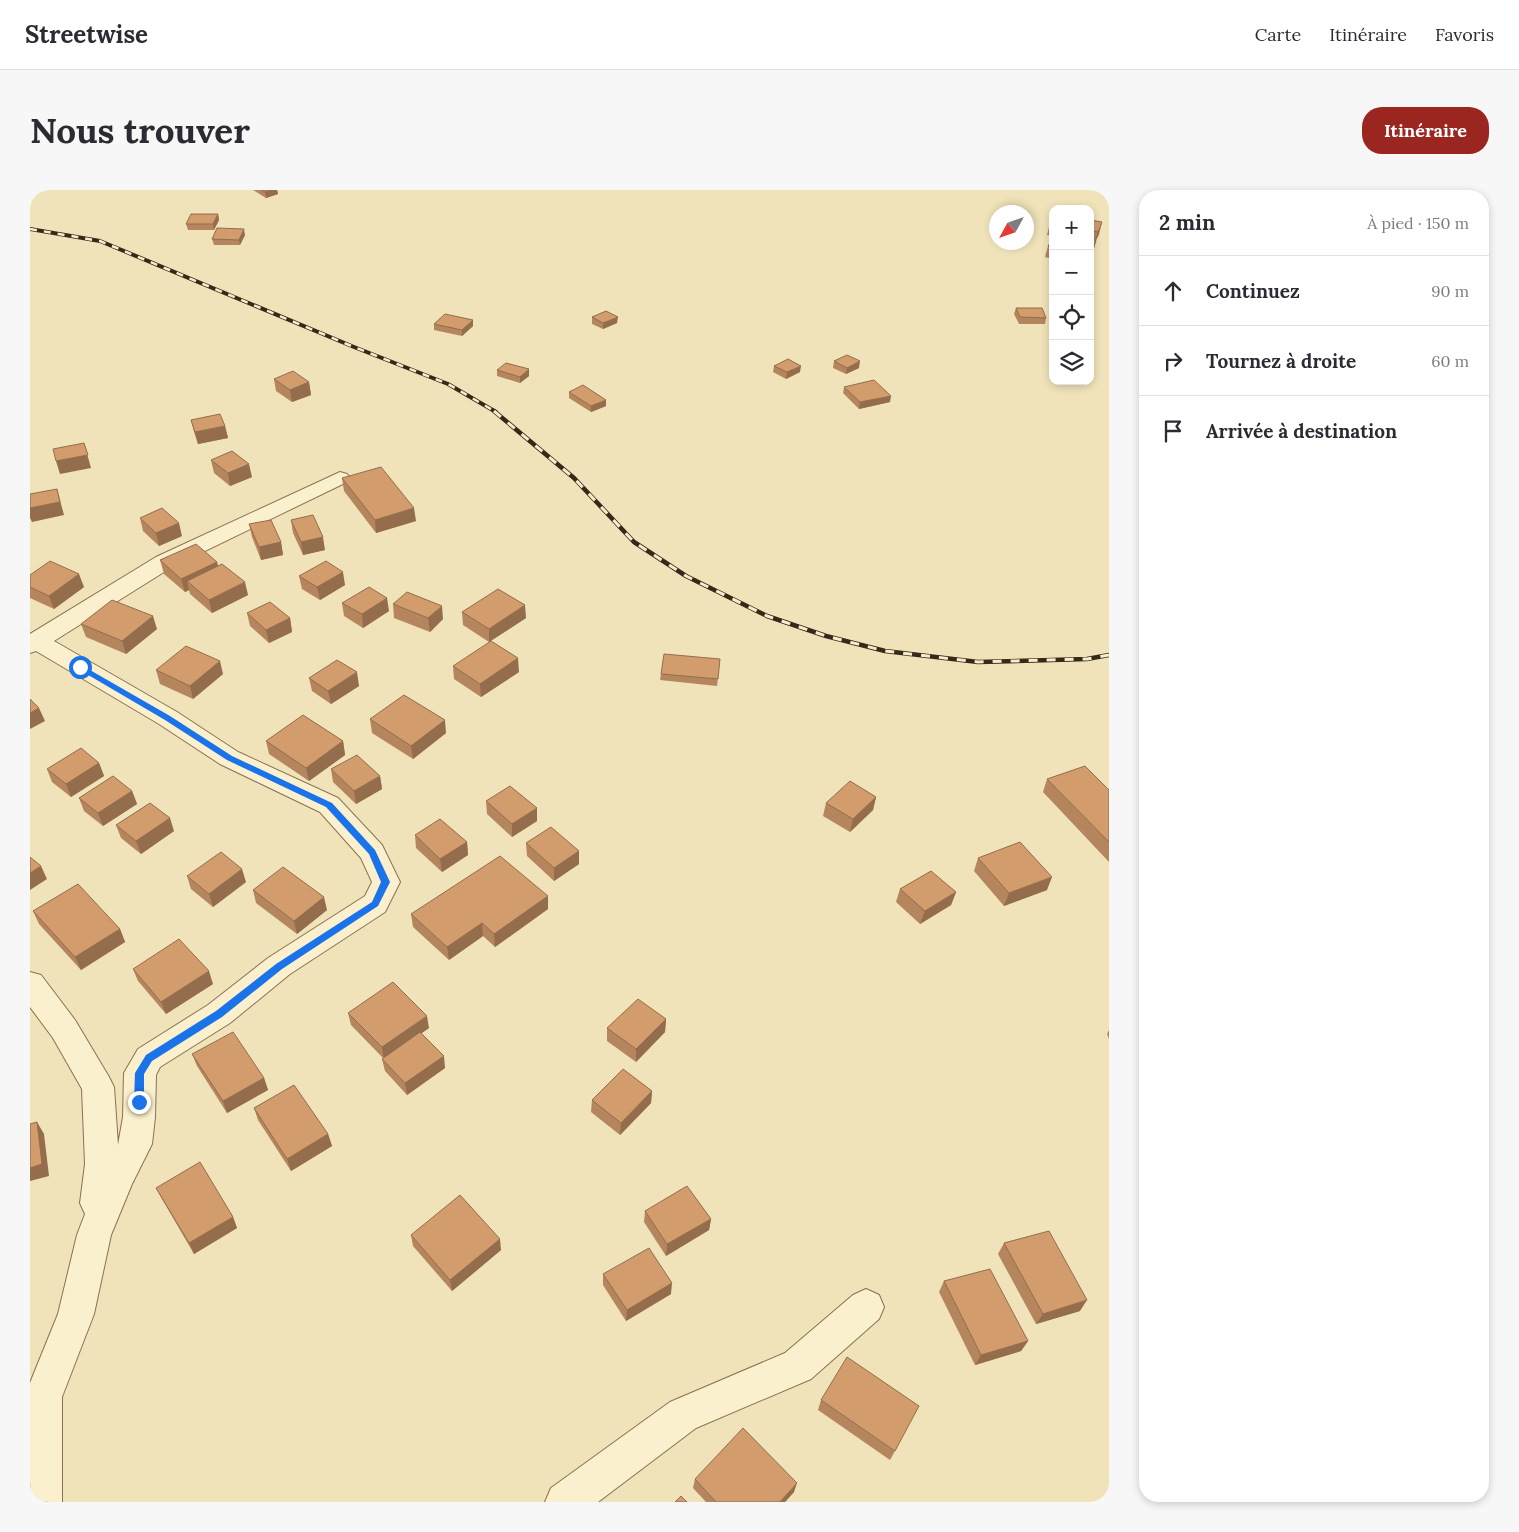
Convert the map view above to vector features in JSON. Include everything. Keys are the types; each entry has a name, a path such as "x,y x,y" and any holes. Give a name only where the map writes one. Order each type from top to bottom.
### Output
{"street":[{"path":"94,1235 117,1179 135,1144 139,1117 140,1073 149,1058 219,1014 279,966 375,904 386,882 372,852 329,805 230,758 168,718 33,643 164,562 340,478"},
{"path":"30,984 64,1028 98,1087 102,1164 94,1235 76,1314 37,1384 42,1502"},
{"path":"565,1502 683,1416 798,1366 866,1308"}],"building":[{"path":"191,214 218,214 213,224 186,224"},
{"path":"1094,221 1102,222 1098,232 1094,231"},
{"path":"217,228 244,229 239,240 212,239"},
{"path":"1016,308 1042,308 1046,318 1020,317"},
{"path":"606,311 618,317 603,323 592,317"},
{"path":"445,314 473,320 462,330 434,324"},
{"path":"847,355 860,361 847,368 834,361"},
{"path":"788,359 801,366 787,372 774,366"},
{"path":"506,363 529,369 520,377 497,370"},
{"path":"293,371 309,382 290,390 274,379"},
{"path":"874,380 891,396 860,402 844,387"},
{"path":"583,385 606,400 591,406 569,392"},
{"path":"220,414 225,426 195,432 191,420"},
{"path":"84,443 88,455 56,461 53,449"},
{"path":"232,451 249,464 228,473 211,460"},
{"path":"381,467 414,508 375,520 342,478"},
{"path":"57,489 60,502 30,508 30,494"},
{"path":"162,508 179,523 156,533 140,518"},
{"path":"313,515 323,537 301,542 291,520"},
{"path":"271,520 281,542 259,547 249,524"},
{"path":"196,544 217,562 181,579 160,560"},
{"path":"50,561 79,574 49,596 30,587 30,575"},
{"path":"326,561 343,572 317,587 299,576"},
{"path":"222,564 245,582 209,600 187,581"},
{"path":"369,587 387,598 362,614 342,603"},
{"path":"498,589 525,605 489,629 462,612"},
{"path":"407,592 442,606 428,618 393,604"},
{"path":"112,600 153,616 122,641 81,624"},
{"path":"270,602 290,618 266,630 247,613"},
{"path":"491,641 518,658 480,684 453,666"},
{"path":"186,646 220,661 190,686 156,670"},
{"path":"664,654 720,659 718,679 661,674"},
{"path":"337,660 357,672 328,691 309,678"},
{"path":"404,695 445,720 411,746 370,719"},
{"path":"30,699 39,708 30,713"},
{"path":"303,715 343,741 306,768 266,741"},
{"path":"81,748 99,763 66,784 47,769"},
{"path":"357,755 380,776 354,791 331,769"},
{"path":"1085,766 1109,790 1109,842 1047,779"},
{"path":"113,776 132,791 98,813 79,798"},
{"path":"850,781 876,797 853,819 826,803"},
{"path":"510,786 537,808 512,824 486,801"},
{"path":"150,803 170,818 136,841 116,825"},
{"path":"440,819 467,842 440,859 415,835"},
{"path":"551,827 579,851 554,868 526,843"},
{"path":"1020,842 1052,877 1009,893 978,858"},
{"path":"221,852 242,869 209,894 187,876"},
{"path":"500,856 548,896 494,934 482,923 447,947 411,914"},
{"path":"30,857 41,866 30,873"},
{"path":"283,867 324,897 294,921 253,890"},
{"path":"931,871 956,892 925,911 900,889"},
{"path":"78,884 120,929 75,957 33,911"},
{"path":"179,939 209,971 161,1002 133,969"},
{"path":"393,982 427,1016 382,1047 348,1013"},
{"path":"638,999 666,1019 636,1049 607,1028"},
{"path":"233,1032 264,1078 223,1101 192,1054"},
{"path":"420,1032 444,1056 405,1083 382,1059"},
{"path":"623,1069 652,1091 621,1123 592,1100"},
{"path":"294,1085 328,1134 287,1159 254,1108"},
{"path":"37,1122 42,1164 30,1168 30,1124"},
{"path":"200,1162 233,1217 189,1243 156,1188"},
{"path":"687,1186 711,1219 667,1244 645,1211"},
{"path":"460,1195 500,1239 450,1280 411,1235"},
{"path":"1049,1231 1087,1300 1043,1314 1004,1243"},
{"path":"649,1248 672,1283 627,1310 603,1274"},
{"path":"990,1269 1028,1341 981,1355 944,1281"},
{"path":"847,1357 919,1406 895,1451 821,1400"},
{"path":"743,1428 797,1483 780,1502 716,1502 695,1479"},
{"path":"681,1496 687,1502 675,1502"}],"railway":[{"path":"30,229 100,241 354,347 448,384 496,412"},
{"path":"494,411 574,478 634,542 686,576 767,616 826,636 885,651 978,662 1087,659 1109,655"}],"route":[{"path":"80,667 168,718 230,758 276,778 329,805 372,852 386,882 375,904 279,966 219,1014 149,1058 140,1073 139,1102"}]}
